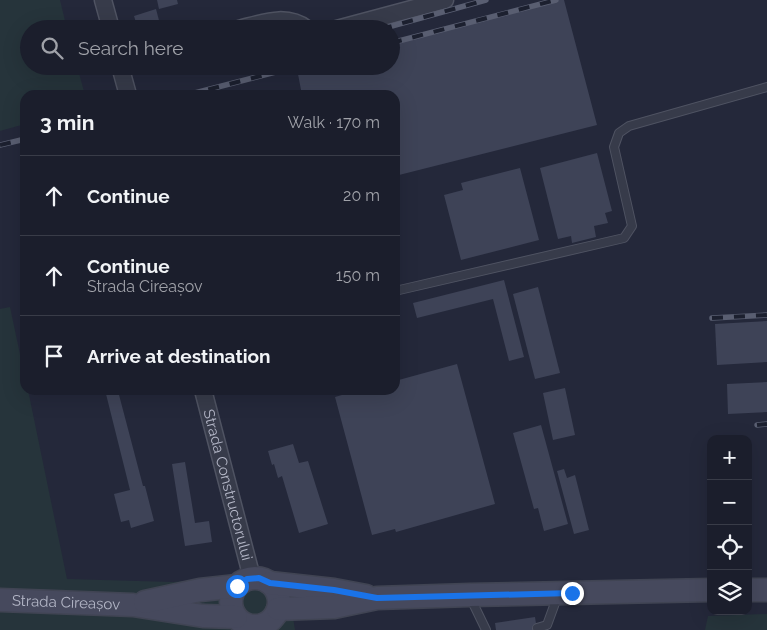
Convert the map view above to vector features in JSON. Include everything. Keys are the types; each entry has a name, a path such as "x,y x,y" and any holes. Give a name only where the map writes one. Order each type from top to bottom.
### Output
{"main road":[{"name":"Strada Cireașov","path":"133,605 200,590 253,582 334,590 377,598"},
{"path":"253,582 278,595 279,618 262,625 244,624 232,609 233,593 253,582"},
{"name":"Strada Cireașov","path":"279,618 377,598 707,590"},
{"path":"752,590 767,590"},
{"name":"Strada Cireașov","path":"0,600 133,605 244,624"}],"street":[{"path":"103,0 109,20"},
{"path":"371,20 445,0"},
{"path":"122,75 127,90"},
{"name":"Strada Constructorului","path":"205,395 253,582"}],"lane":[{"path":"400,290 624,238 632,226 614,148 619,133 629,126 767,87"},
{"path":"537,628 548,625 559,593"},
{"path":"470,595 486,630"}],"shaded area":[{"path":"0,0 60,0 65,20 20,20 20,75 79,75 84,90 20,90 20,125 0,131"},
{"path":"10,307 20,354 20,395 29,395 67,579 173,582 286,572 295,630 0,630 0,309"},
{"path":"767,614 767,630 705,630 708,616"}],"building":[{"path":"157,0 177,0 178,4 159,9"},
{"path":"564,0 597,125 400,175 400,90 301,90 298,75 400,75 400,42"},
{"path":"156,9 159,20 135,20 134,16"},
{"path":"597,153 612,211 605,213 608,223 594,226 596,237 572,243 571,236 558,239 540,168"},
{"path":"520,168 539,240 461,260 444,195 463,190 461,183"},
{"path":"504,280 524,357 509,361 493,299 417,318 413,303"},
{"path":"538,287 560,373 535,379 513,294"},
{"path":"767,321 767,362 717,365 715,324"},
{"path":"457,364 495,504 396,532 395,529 372,535 335,397 342,395 400,395 400,380"},
{"path":"767,382 767,412 728,414 727,384"},
{"path":"565,388 575,435 553,440 543,393"},
{"path":"106,395 119,395 154,521 131,528 129,520 121,522 114,494 130,490"},
{"path":"541,425 568,524 544,531 538,508 534,509 513,433"},
{"path":"293,444 299,463 308,461 328,524 299,533 282,476 278,478 268,451"},
{"path":"185,462 195,523 209,521 212,542 185,546 172,464"},
{"path":"564,469 567,478 575,475 589,530 574,534 557,471"},
{"path":"535,617 537,630 496,630 495,623"}],"railway":[{"path":"400,24 486,0"},
{"path":"400,41 556,0"},
{"path":"206,90 264,75"},
{"path":"0,145 20,140"},
{"path":"712,318 767,315"},
{"path":"757,425 767,424"}],"route":[{"path":"237,586 247,579 259,578 270,583 334,590 377,598 572,593"}]}
